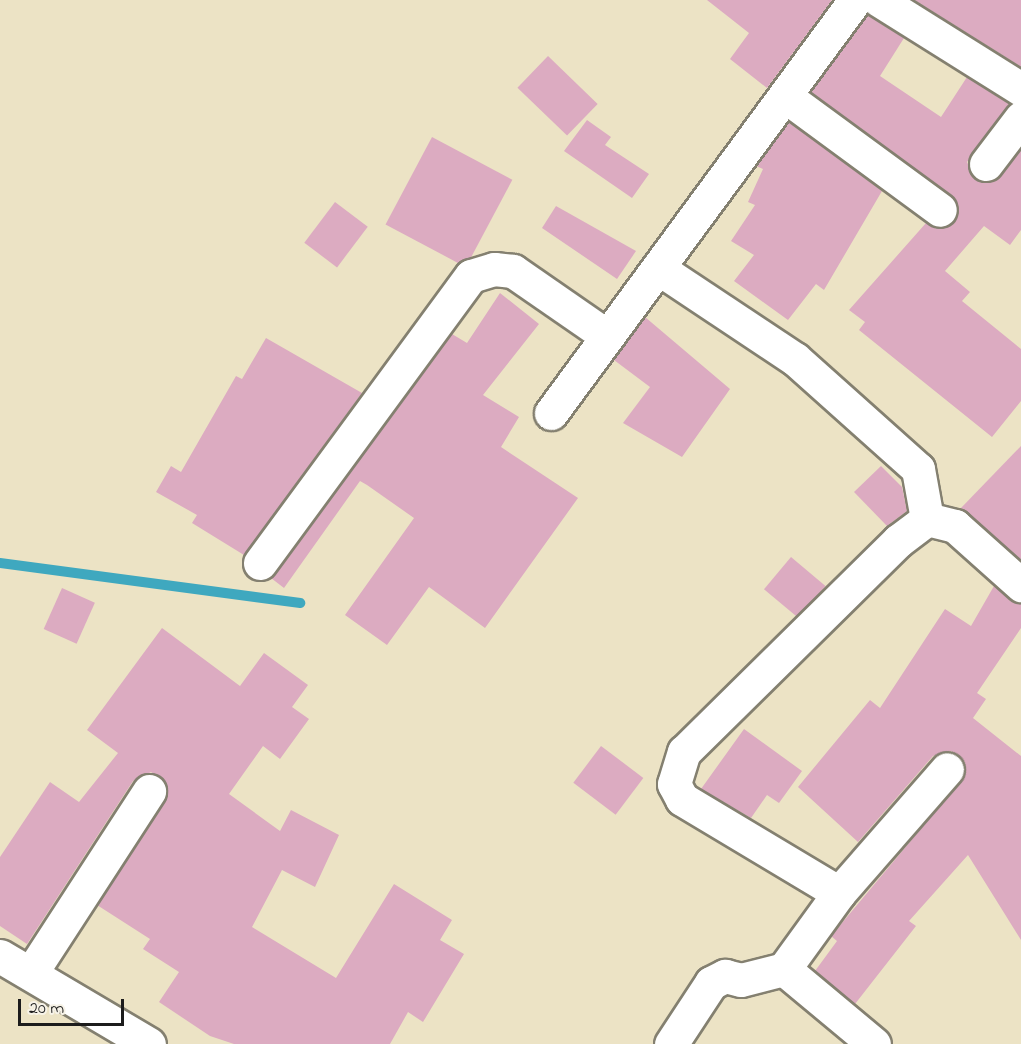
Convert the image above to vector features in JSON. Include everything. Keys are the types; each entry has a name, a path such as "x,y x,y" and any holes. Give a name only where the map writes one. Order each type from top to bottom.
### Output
{"street":[{"path":"551,413 855,0"},
{"path":"879,0 1021,89"},
{"path":"785,96 940,210"},
{"path":"986,164 1021,118"},
{"path":"260,563 471,276 494,268 513,271 607,336"},
{"path":"658,268 795,359 918,469 927,519"},
{"path":"927,519 955,526 1021,585"},
{"path":"839,893 682,799 674,784 676,769 684,752 730,706 898,541 927,519"},
{"path":"671,1044 711,983 784,969 839,893 947,769"},
{"path":"31,973 149,791"},
{"path":"0,956 149,1044"},
{"path":"784,969 874,1044"}],"building":[{"path":"707,0 832,0 767,88 730,59 749,33"},
{"path":"914,0 1021,0 1021,67"},
{"path":"868,14 904,38 880,76 941,117 967,77 1009,104 967,162 975,179 993,181 1021,149 1021,230 1010,245 984,226 945,271 970,292 962,301 1021,349 1021,401 992,437 859,330 865,322 849,310 926,223 947,227 959,211 951,195 811,92"},
{"path":"548,56 598,104 567,136 517,88"},
{"path":"587,120 611,137 605,145 649,174 632,198 564,151"},
{"path":"789,122 882,191 824,290 816,284 788,320 734,281 754,255 731,241 755,205 748,202 763,169 756,166"},
{"path":"432,137 512,180 466,267 386,224"},
{"path":"335,202 368,227 337,267 304,243"},
{"path":"556,206 636,251 617,279 542,228"},
{"path":"500,293 539,324 483,395 519,417 501,447 578,498 485,628 429,587 387,645 345,615 414,518 367,485 360,481 284,588 271,578 452,334 467,343"},
{"path":"645,317 730,389 682,457 623,423 650,387 614,360"},
{"path":"266,338 362,393 244,555 192,523 197,515 156,492 171,466 181,472 236,376 242,379"},
{"path":"1021,446 1021,560 961,508"},
{"path":"881,466 902,487 907,511 887,526 854,492"},
{"path":"791,557 825,586 798,618 764,589"},
{"path":"994,586 1021,603 1021,628 977,693 986,699 973,718 1021,756 1021,940 968,855 909,921 916,926 855,1004 815,971 837,941 831,936 961,781 965,763 951,751 933,756 858,842 798,787 870,700 880,708 945,609 971,626"},
{"path":"62,588 95,603 77,644 44,629"},
{"path":"162,628 240,686 264,653 308,685 292,707 309,719 280,759 263,746 229,794 280,831 291,810 339,835 315,887 282,870 252,927 336,978 394,884 452,920 440,940 464,954 423,1022 408,1012 390,1044 234,1044 210,1036 159,1002 179,972 143,949 150,939 97,905 165,801 166,783 151,772 133,781 27,944 0,926 0,857 50,782 79,802 118,753 87,730"},
{"path":"744,729 802,771 779,803 767,795 751,818 701,789"},
{"path":"601,746 643,778 616,815 573,783"}],"waterway":[{"path":"0,563 300,603"}]}
